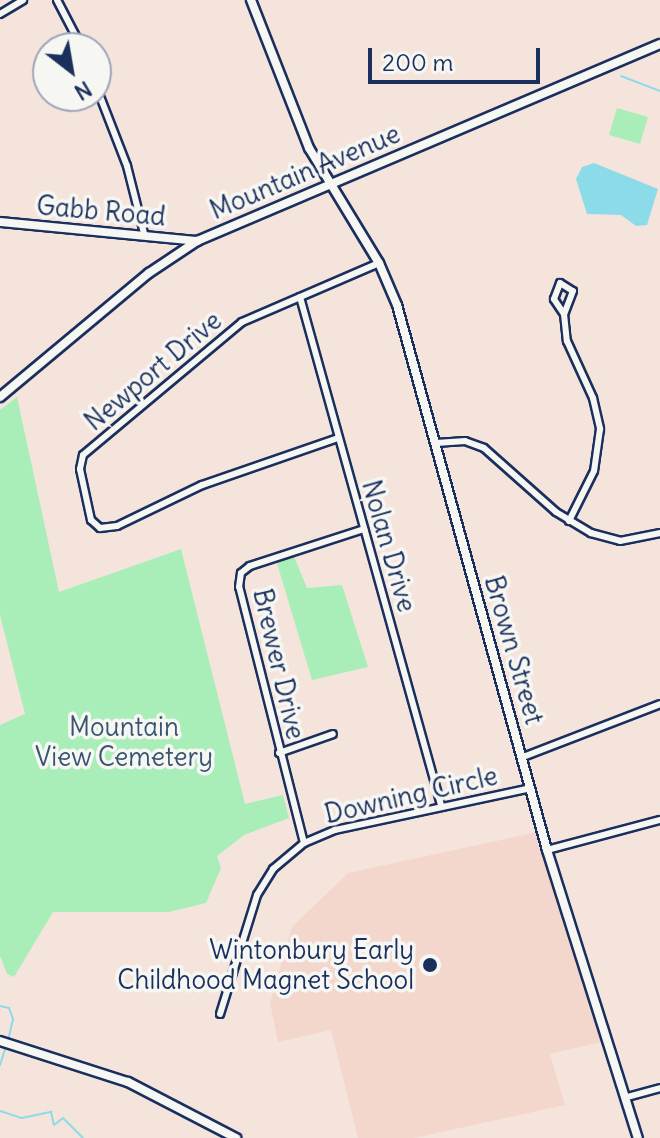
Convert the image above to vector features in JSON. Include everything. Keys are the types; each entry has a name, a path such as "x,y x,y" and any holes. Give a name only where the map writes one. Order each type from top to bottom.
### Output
{"street":[{"path":"0,14 23,0"},
{"path":"57,0 74,32"},
{"name":"Brown Street","path":"251,0 309,148 379,263 397,305 547,850 638,1138"},
{"name":"Mountain Avenue","path":"0,397 149,273 197,241 660,44"},
{"path":"106,112 127,166 144,233"},
{"name":"Gabb Road","path":"0,222 144,233 197,241"},
{"name":"Newport Drive","path":"338,438 202,485 117,526 100,528 91,520 80,469 83,455 242,322 379,263"},
{"path":"564,314 574,294 571,286 560,283 554,299 564,314 567,341 591,392 600,429 594,471 569,521"},
{"name":"Nolan Drive","path":"300,297 441,805"},
{"path":"436,443 465,441 484,448 569,521 611,540 660,533"},
{"name":"Brewer Drive","path":"304,843 239,587 241,573 250,566 364,529"},
{"path":"523,757 660,704"},
{"path":"279,753 333,734"},
{"name":"Downing Circle","path":"220,1014 257,895 273,869 304,843 335,830 531,788"},
{"path":"547,850 660,820"},
{"path":"4,1042 128,1082 236,1138"},
{"path":"627,1097 660,1088"}],"shaded area":[{"name":"Wintonbury Early Childhood Magnet School","path":"538,832 601,1042 550,1054 565,1105 414,1138 358,1138 331,1030 278,1042 270,1003 292,927 348,873"}],"green space":[{"path":"617,108 648,117 640,144 609,135"},
{"name":"Mountain View Cemetery","path":"17,397 59,592 181,549 245,804 283,795 289,818 244,835 217,856 221,868 206,903 169,912 53,912 14,977 7,974 0,956 0,725 25,714 0,615 0,410"},
{"path":"293,554 307,588 342,585 368,667 312,680 276,560"}],"water":[{"path":"594,163 658,189 647,225 636,226 621,215 587,214 576,179 582,167"}],"waterway":[{"path":"621,76 660,91"},
{"path":"0,1006 9,1008 13,1019 8,1041"},
{"path":"0,1065 6,1047"},
{"path":"0,1111 22,1118 51,1112 54,1125 63,1118 83,1138"}],"place":[{"name":"Wintonbury Early Childhood Magnet School","path":"430,965"}]}
